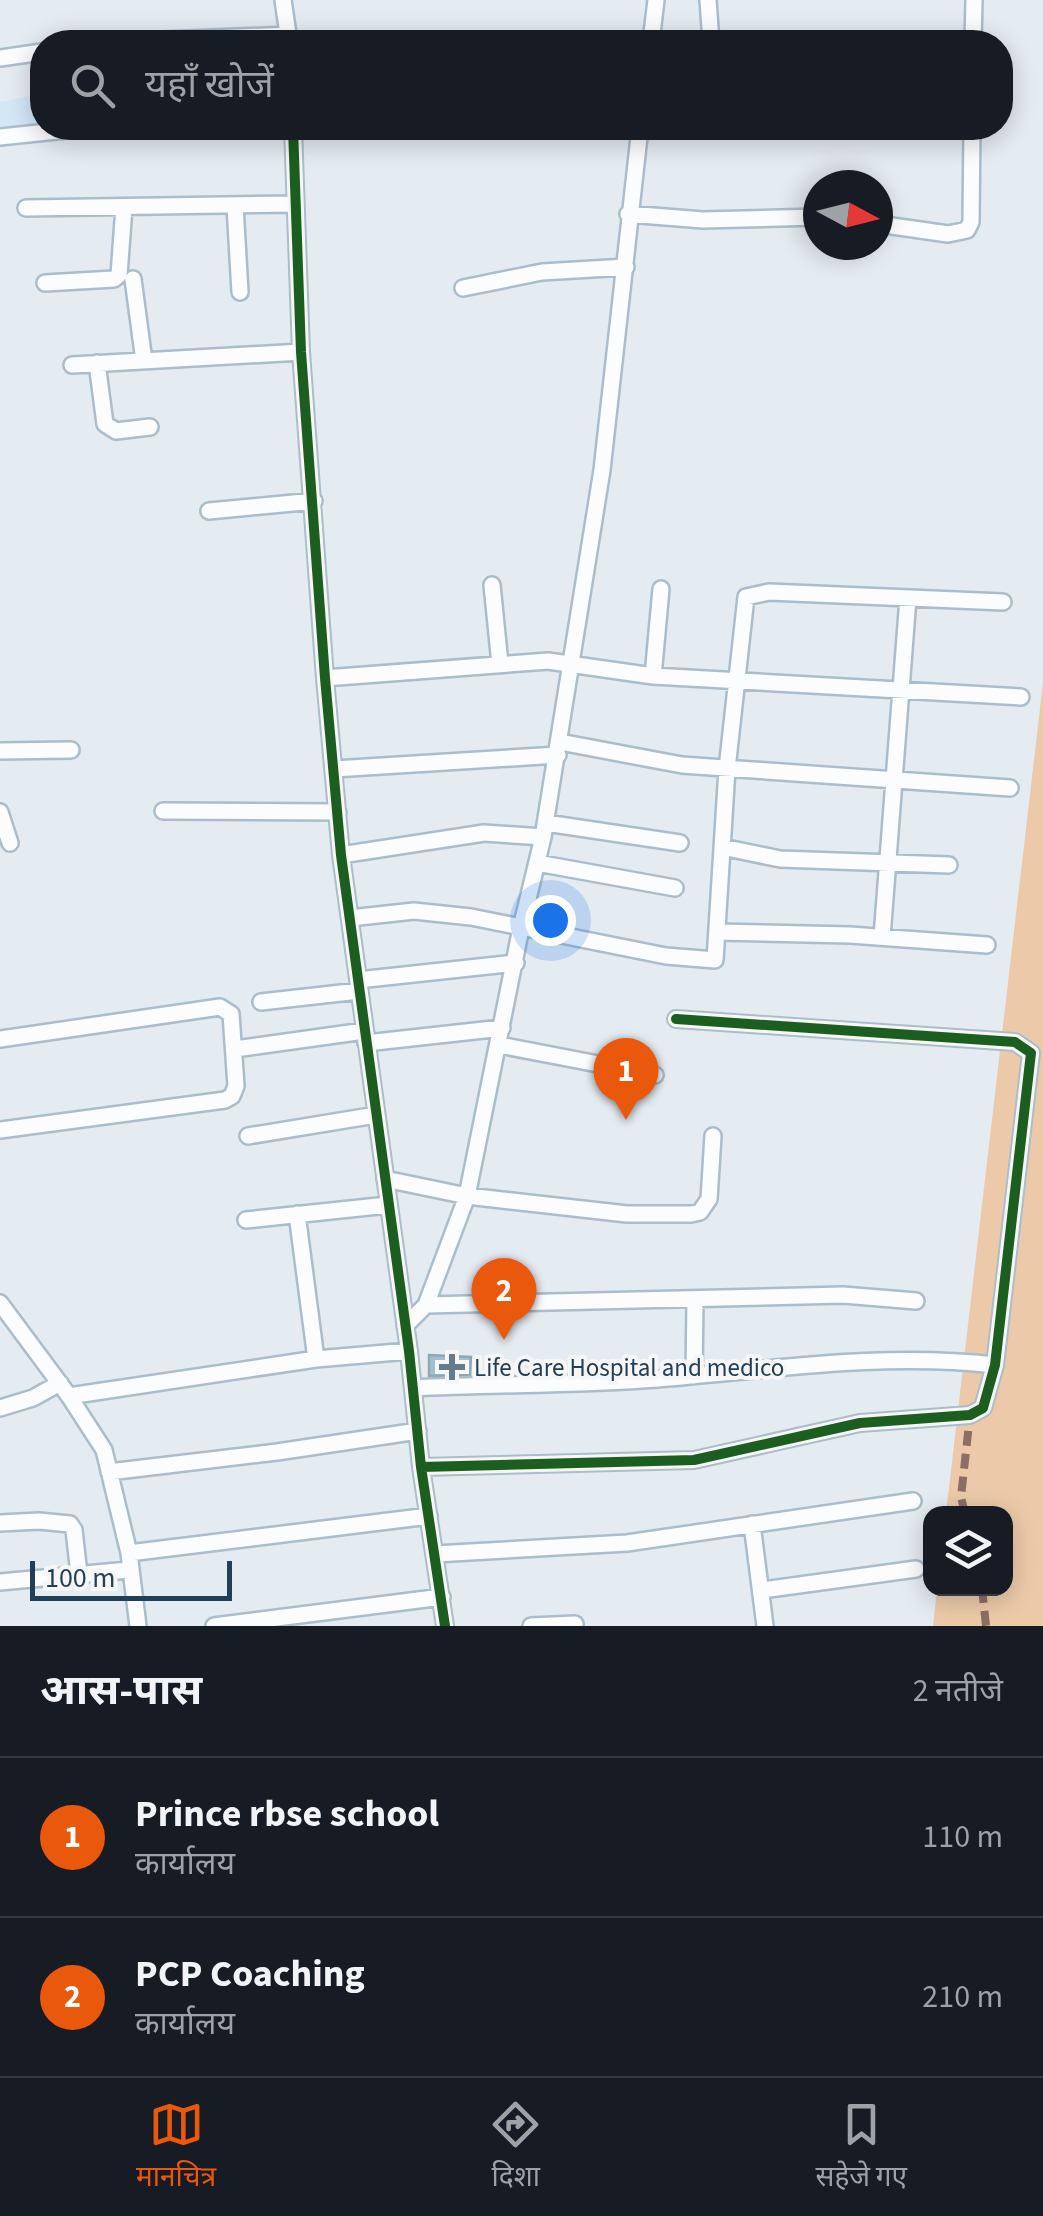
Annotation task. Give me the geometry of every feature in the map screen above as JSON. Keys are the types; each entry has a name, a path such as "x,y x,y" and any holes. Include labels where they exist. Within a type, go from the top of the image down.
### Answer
{"street":[{"path":"283,0 288,30"},
{"path":"652,30 656,0"},
{"path":"708,0 709,30"},
{"path":"973,30 974,0"},
{"path":"0,58 30,54"},
{"path":"0,137 30,134"},
{"path":"293,140 301,352 342,855 446,1626"},
{"path":"405,1326 426,1305 467,1196 521,928 545,830 602,470 638,140"},
{"path":"893,226 948,234 967,230 971,222 972,140"},
{"path":"26,208 295,204"},
{"path":"235,206 240,292"},
{"path":"45,284 114,280 120,276 124,207"},
{"path":"628,214 704,220 803,217"},
{"path":"463,288 542,272 626,267"},
{"path":"133,279 144,361"},
{"path":"72,364 301,352"},
{"path":"97,363 104,424 116,431 150,427"},
{"path":"209,511 314,500"},
{"path":"492,586 500,664"},
{"path":"654,676 661,590"},
{"path":"350,918 414,912 488,919 666,956 715,960 743,603 751,594 1003,602"},
{"path":"882,937 908,598"},
{"path":"325,678 548,661 654,676 1021,697"},
{"path":"334,769 559,749 728,769 1010,788"},
{"path":"0,751 71,750"},
{"path":"163,811 338,812"},
{"path":"0,812 10,843"},
{"path":"342,855 484,833 545,830 680,843"},
{"path":"722,848 780,859 950,865"},
{"path":"537,863 675,888"},
{"path":"716,932 987,945"},
{"path":"261,1002 516,962"},
{"path":"0,1040 220,1007 231,1014 236,1086 232,1096 225,1100 0,1130"},
{"path":"422,1467 682,1461 872,1421 970,1415 978,1413 988,1399 1031,1053 1014,1042 676,1019"},
{"path":"235,1049 365,1037 500,1037 655,1075"},
{"path":"248,1136 376,1115"},
{"path":"384,1180 467,1196 627,1214 666,1216 700,1212 709,1199 713,1136"},
{"path":"246,1220 388,1204"},
{"path":"297,1214 316,1359"},
{"path":"426,1305 843,1295 916,1302"},
{"path":"694,1376 695,1300"},
{"path":"0,1303 104,1450 128,1553 138,1626"},
{"path":"0,1408 64,1390 409,1351"},
{"path":"413,1388 694,1376 788,1365 907,1358 995,1364"},
{"path":"109,1472 418,1431"},
{"path":"435,1554 614,1544 913,1501"},
{"path":"128,1553 429,1516"},
{"path":"0,1523 70,1524 79,1574"},
{"path":"752,1524 766,1626"},
{"path":"762,1590 916,1569"},
{"path":"0,1582 128,1570"},
{"path":"214,1626 442,1597"},
{"path":"531,1626 574,1624"}],"shaded area":[{"path":"30,96 30,129 0,133 0,102"},
{"path":"1043,683 1043,1626 933,1626 936,1596 1013,1596 1013,1506 947,1506"}],"building":[{"path":"429,1355 471,1357 470,1375 429,1376"}],"marked path":[{"path":"963,1506 970,1415"},
{"path":"983,1596 986,1626"}],"cycle path":[{"path":"293,140 301,352 341,855 445,1626"},
{"path":"421,1467 694,1460 860,1423 970,1415 983,1408 995,1365 1031,1053 1015,1042 676,1019"}],"place":[{"name":"Prince rbse school","path":"626,1120"},
{"name":"PCP Coaching","path":"504,1340"},
{"name":"Life Care Hospital and medico","path":"452,1367"}]}
